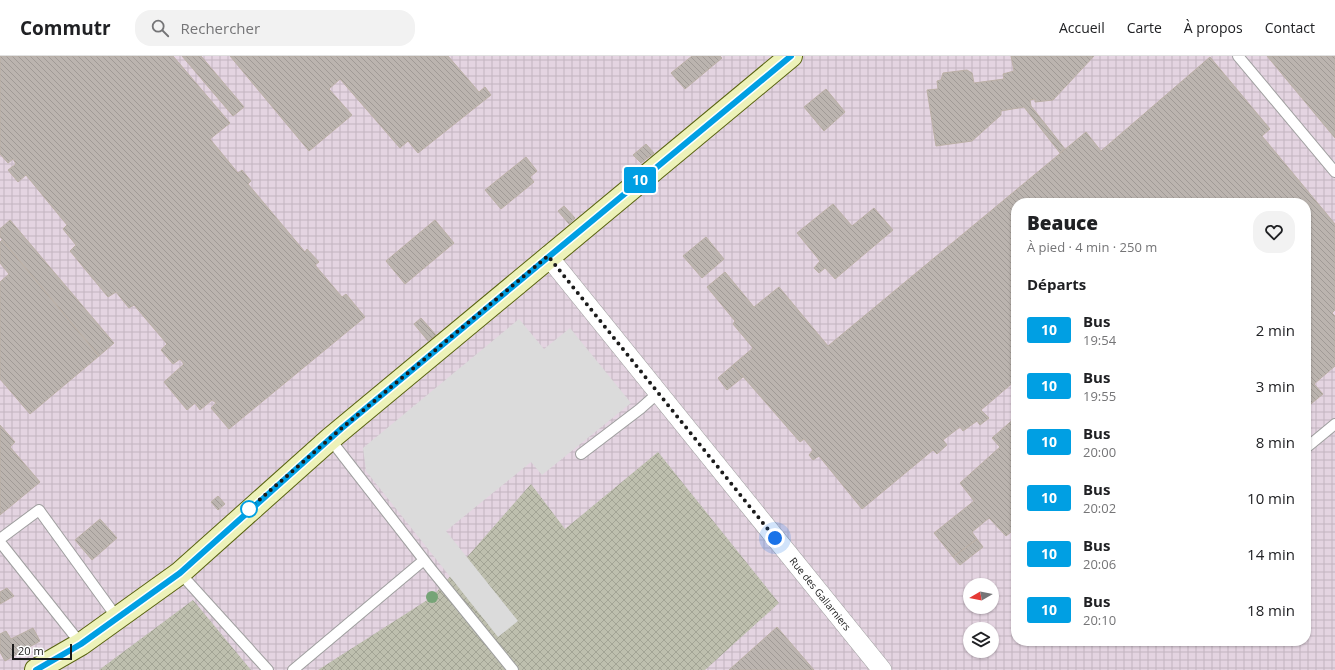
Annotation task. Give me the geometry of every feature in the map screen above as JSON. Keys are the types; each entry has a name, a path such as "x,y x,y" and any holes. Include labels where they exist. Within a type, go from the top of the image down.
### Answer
{"street":[{"path":"36,670 81,644 118,619 180,573 330,438 791,56"},
{"name":"Rue des Gallarniers","path":"548,256 882,670"}],"lane":[{"path":"1238,56 1335,172"},
{"path":"581,454 640,409 658,393"},
{"path":"1311,444 1335,424"},
{"path":"330,438 424,560 514,670"},
{"path":"81,644 0,541 39,510 118,619"},
{"path":"293,670 424,560"},
{"path":"180,573 268,670"}],"shaded area":[{"path":"0,56 1335,56 1335,670 0,670"},
{"path":"519,319 544,349 570,328 631,403 542,475 531,462 446,531 518,621 498,637 366,471 363,448"},
{"path":"658,452 779,603 705,670 318,670 432,597 531,484 565,529"},
{"path":"193,600 251,670 99,670"}],"building":[{"path":"0,56 173,56 230,123 210,139 238,173 242,170 251,181 248,184 305,252 307,249 319,262 315,265 342,297 346,294 365,317 229,429 211,408 216,403 212,400 200,410 195,403 187,410 164,382 184,364 180,359 173,364 161,350 167,344 134,305 129,308 116,292 108,297 70,251 76,245 63,229 67,225 26,175 18,182 8,170 16,164 13,159 8,163 0,154"},
{"path":"182,56 201,56 244,107 233,116"},
{"path":"230,56 448,56 479,92 485,87 491,95 418,153 408,141 400,148 340,79 329,89 352,115 309,151"},
{"path":"692,56 720,56 722,58 685,89 671,73"},
{"path":"1011,56 1094,56 1053,100 1035,102 1035,99 1030,100 1031,106 1065,149 1060,153 1024,107 1001,111 1001,115 972,141 936,146 927,90 938,89 937,81 941,80 943,73 967,70 972,73 974,83 1004,79 1003,74 1014,71"},
{"path":"1267,56 1335,56 1335,138"},
{"path":"1210,57 1270,129 1262,136 1335,224 1335,310 1332,313 1335,316 1335,366 1314,384 1323,394 1311,404 1311,198 1011,198 1011,384 981,410 989,418 980,425 977,421 963,431 960,427 943,440 947,445 937,454 933,450 862,509 819,456 813,460 809,455 813,450 804,439 800,442 733,365 753,348 733,324 735,321 707,287 725,272 754,307 779,287 828,346 1086,132 1101,151"},
{"path":"826,89 845,112 824,131 804,107"},
{"path":"646,144 654,153 641,163 633,155"},
{"path":"526,157 537,171 530,177 534,182 501,209 485,190"},
{"path":"833,204 852,226 874,208 893,230 835,279 825,268 819,273 814,268 820,261 797,233"},
{"path":"564,206 575,218 569,224 558,211"},
{"path":"10,220 114,343 99,356 0,237 0,229"},
{"path":"435,220 454,243 405,284 386,261"},
{"path":"706,237 724,259 702,278 683,256"},
{"path":"2,240 99,356 30,414 0,379 0,282 9,274 0,263 0,242"},
{"path":"421,318 436,335 428,341 414,324"},
{"path":"733,365 743,377 727,390 718,378"},
{"path":"1011,421 1011,532 1006,536 989,518 972,532 977,539 953,557 934,533 974,501 960,483 1000,447 992,438"},
{"path":"0,425 15,442 10,447 40,482 0,515"},
{"path":"218,496 225,504 218,510 211,502"},
{"path":"100,519 117,538 92,560 75,540"},
{"path":"977,539 983,547 960,565 953,557"},
{"path":"7,588 14,596 0,604 0,592"},
{"path":"777,627 814,670 729,670"},
{"path":"33,628 40,641 5,661 0,652 0,634 6,631 11,639"}],"bus line":[{"name":"10","path":"36,670 81,644 118,619 151,593 180,573 265,495 342,428 499,296 791,56"}],"route":[{"path":"249,509 342,428 548,256 775,538"}]}
